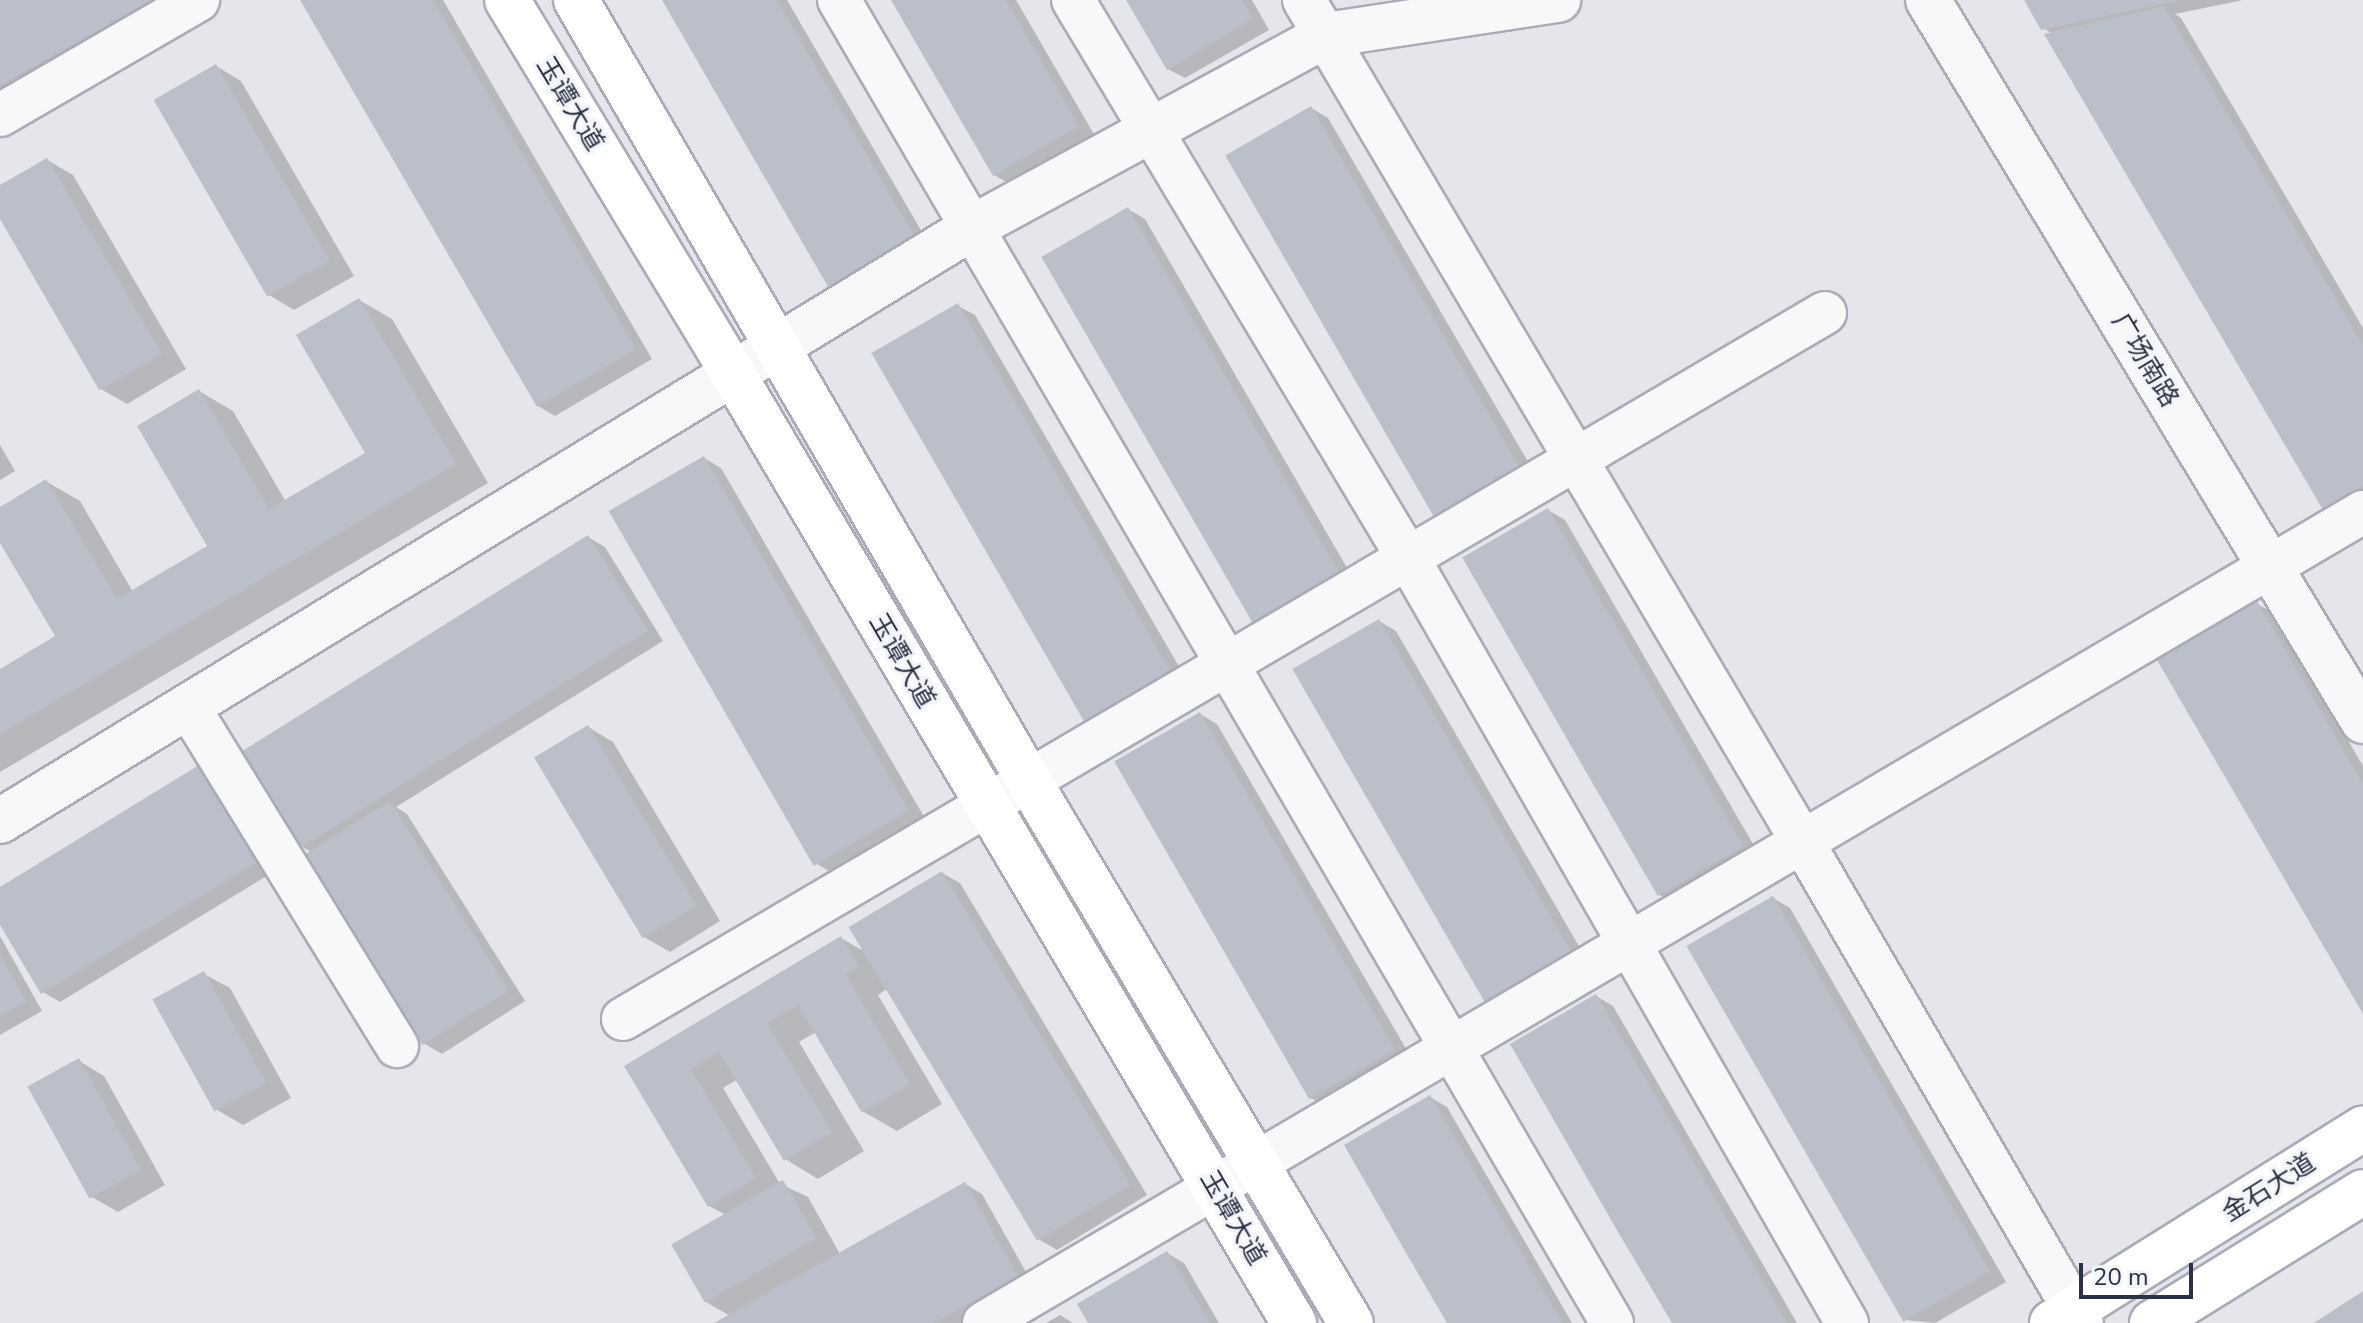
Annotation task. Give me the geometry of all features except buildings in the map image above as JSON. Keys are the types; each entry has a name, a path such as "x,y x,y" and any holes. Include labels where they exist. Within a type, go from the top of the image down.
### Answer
{"main road":[{"name":"玉谭大道","path":"507,0 732,372 1294,1323"},
{"name":"玉谭大道","path":"576,0 778,343 1029,781 1351,1323"},
{"name":"金石大道","path":"2069,1319 2363,1129"},
{"name":"金石大道","path":"2152,1323 2363,1192"}],"street":[{"path":"0,115 198,0"},
{"path":"839,0 1612,1323"},
{"path":"1073,0 1148,130 1408,558 1847,1323"},
{"path":"0,821 189,708 778,343 973,227 1148,130 1315,18 1558,0"},
{"name":"广场南路","path":"1928,0 2363,721"},
{"path":"1315,18 1802,841 2069,1319"},
{"path":"623,1019 1825,313"},
{"path":"984,1323 2363,512"},
{"path":"189,708 397,1046"}]}
